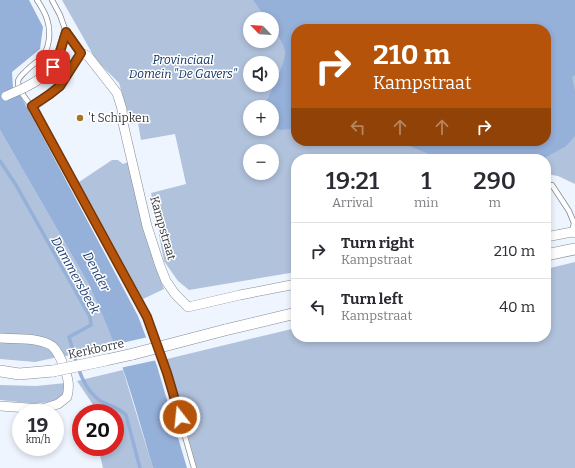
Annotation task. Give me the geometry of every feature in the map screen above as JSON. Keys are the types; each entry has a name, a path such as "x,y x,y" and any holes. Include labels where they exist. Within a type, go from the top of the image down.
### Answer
{"street":[{"path":"3,98 46,76 53,67 59,55 66,32"},
{"name":"Kampstraat","path":"66,32 81,53 88,56 117,93 122,109 123,123 147,226 166,281 175,294 188,307 291,285"},
{"path":"32,106 60,86 81,53"},
{"path":"551,236 573,232"},
{"path":"551,254 575,248"},
{"name":"Kerkborre","path":"0,371 20,374 53,371 133,354 291,314"},
{"name":"Kerkborre","path":"0,338 34,340 44,342 52,346 59,354 69,382 67,397 58,404 42,408 0,406"}],"lane":[{"path":"37,0 48,20 48,45 41,58 27,69 20,77 18,83 23,95 32,106 147,317 167,373 194,468"},
{"path":"52,0 60,15 66,32"},
{"path":"552,185 569,211 574,223 573,232"}],"green space":[{"name":"Provinciaal Domein \"De Gavers\"","path":"62,0 575,0 575,184 558,176 551,175 551,154 291,154 291,273 189,290 178,281 164,261 151,193 186,184 175,134 141,140 138,123 131,124 119,83 96,60"},
{"path":"0,130 88,283 105,317 114,343 62,357 56,346 0,336"},
{"path":"112,160 118,160 123,164 128,162 150,250 164,289 143,299 79,182"},
{"path":"575,262 575,468 197,468 167,359 291,329 291,342 551,342 551,268"},
{"path":"0,340 25,341 49,347 58,357 35,362 0,359"},
{"path":"123,370 153,468 103,468 100,456 124,456 124,404 93,404 77,381"},
{"path":"66,383 64,392 59,398 52,401 44,403 25,403 0,400 0,385 36,386"}],"water":[{"name":"Dender","path":"0,0 29,0 43,27 40,49 12,72 13,88 16,96 20,95 29,111 138,316 157,366 187,468 153,468 117,350 98,305 88,283 0,130"},
{"path":"253,0 575,0 575,75 572,77 575,91 575,136 566,146 551,154 429,154 409,146 551,146 551,24 291,24 291,129 281,130 279,129 279,100 267,100 271,92 279,92 279,74 285,56 279,37 279,12 262,12"}],"pier":[{"path":"148,337 157,360 120,368 113,345"}],"waterway":[{"name":"Dammersbeek","path":"0,161 16,185 90,317 91,325 69,337 77,363 83,380 93,394 102,402 120,410 126,415 140,468"}],"place":[{"name":"'t Schipken","path":"80,118"}],"route":[{"path":"53,67 59,55 66,32 81,53 60,86 32,106 147,317 167,373 180,417"}]}
